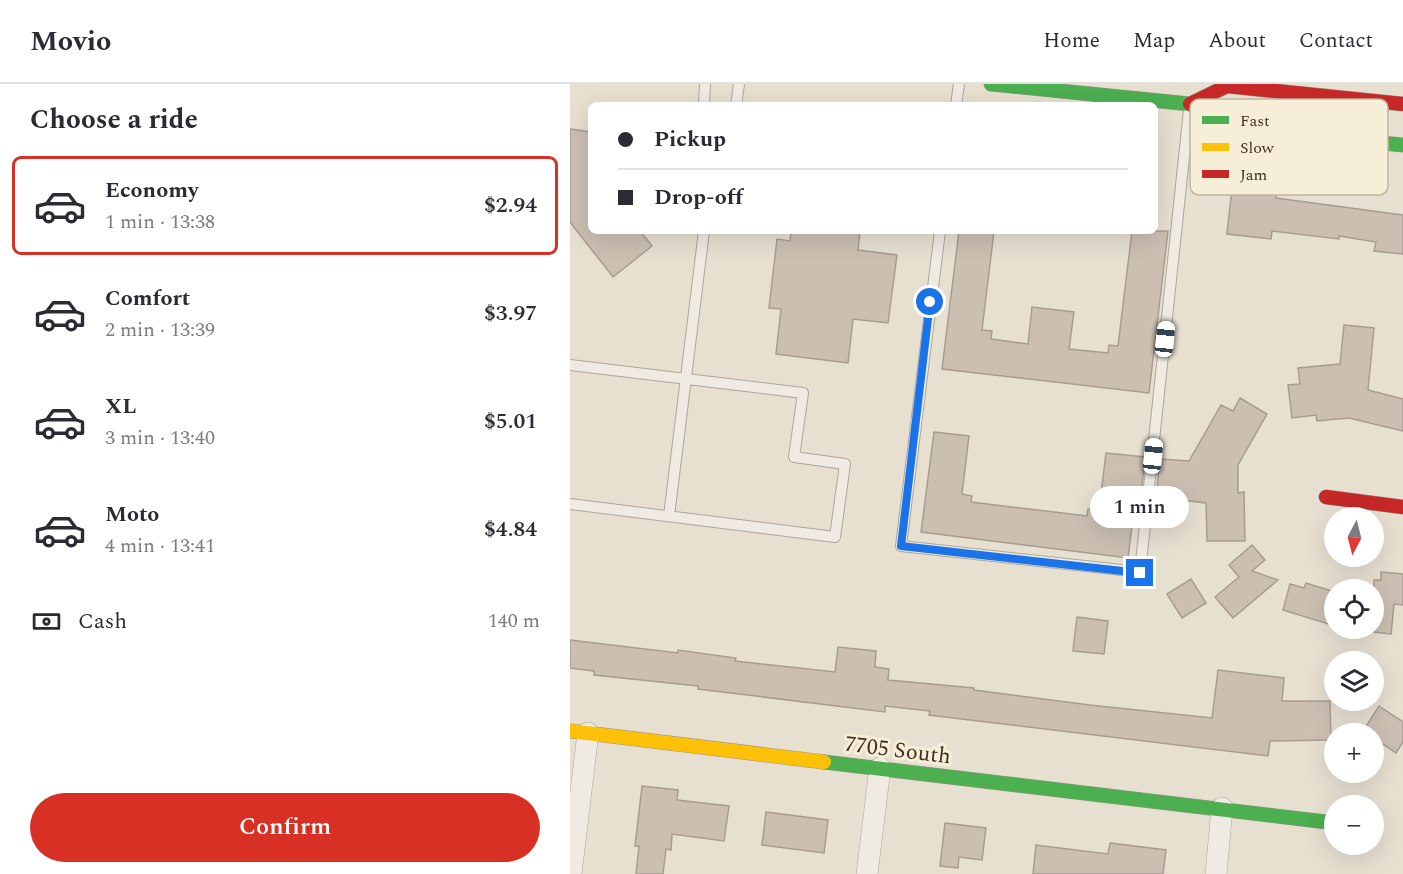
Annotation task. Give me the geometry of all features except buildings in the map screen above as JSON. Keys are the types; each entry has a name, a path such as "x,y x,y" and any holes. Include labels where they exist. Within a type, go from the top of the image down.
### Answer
{"street":[{"path":"991,84 1190,104"},
{"path":"1200,99 1227,86 1354,99"},
{"path":"1388,102 1403,104"},
{"path":"1388,144 1403,145"},
{"path":"1326,498 1403,507"},
{"path":"572,874 579,732"},
{"name":"7705 South","path":"579,732 1324,822"},
{"path":"867,874 880,768"},
{"path":"1216,874 1222,808"}],"lane":[{"path":"704,102 705,84"},
{"path":"736,102 739,84"},
{"path":"956,102 959,84"},
{"path":"940,234 901,546 1140,573 1190,104"},
{"path":"669,516 704,234"},
{"path":"570,365 802,393 794,457 845,464 835,537 570,504"}],"traffic: fast":[{"path":"991,84 1190,104"},
{"path":"1388,144 1403,145"},
{"path":"824,762 1324,822"}],"traffic: slow":[{"path":"570,731 824,762"}],"traffic: jam":[{"path":"1200,99 1227,86 1354,99"},
{"path":"1388,102 1403,104"},
{"path":"1326,497 1403,507"}],"route":[{"path":"930,302 901,546 1140,573"}]}
